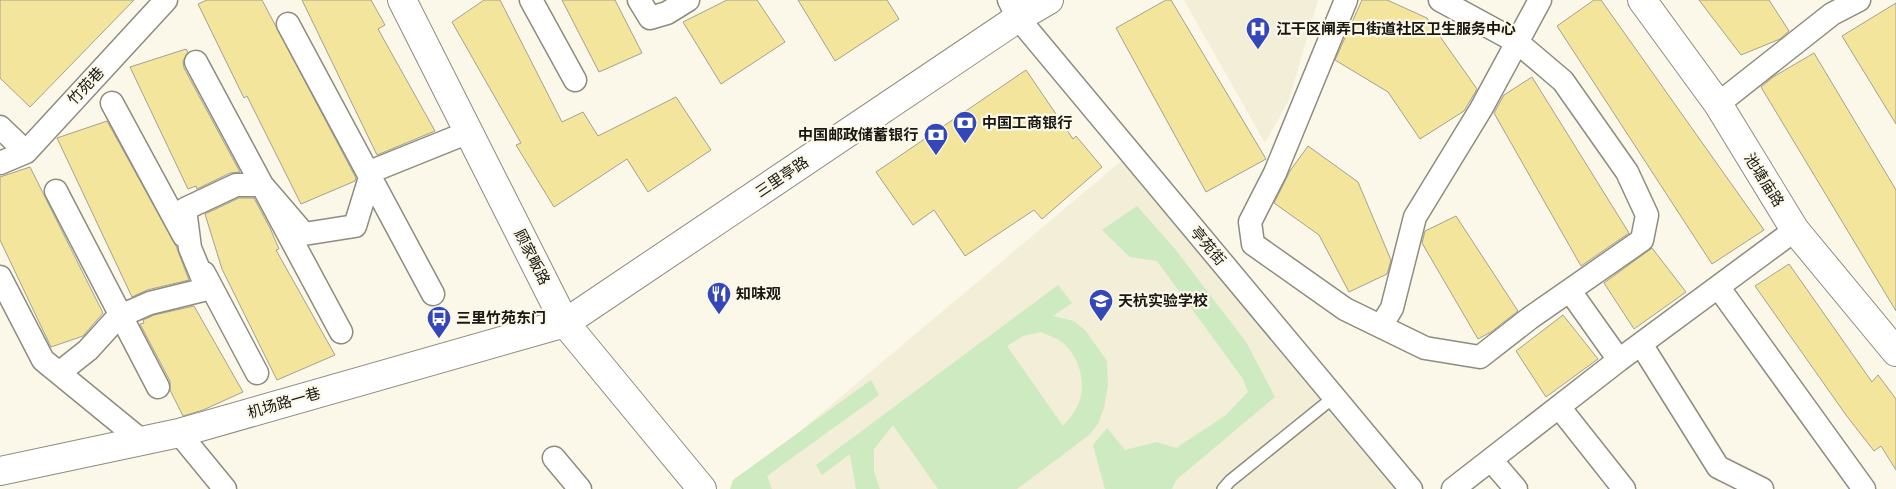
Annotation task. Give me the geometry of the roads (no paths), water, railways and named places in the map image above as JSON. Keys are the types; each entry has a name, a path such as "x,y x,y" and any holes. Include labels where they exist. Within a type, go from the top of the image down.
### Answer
{"street":[{"name":"竹苑巷","path":"0,164 26,152 166,0"},
{"name":"顾家畈路","path":"402,0 566,323 702,489"},
{"path":"531,0 575,80"},
{"path":"640,0 650,18 667,13 688,0"},
{"name":"三里亭路","path":"566,323 1014,9 1049,0"},
{"path":"1346,0 1275,173 1250,222 1253,244 1345,309 1425,348 1480,357 1530,318 1642,240 1647,215 1627,172 1563,81 1517,42 1440,0"},
{"path":"1381,326 1392,308 1415,217 1481,109 1540,0"},
{"name":"池塘庙路","path":"1642,0 1718,104 1795,230 1896,352"},
{"path":"1718,104 1832,14 1859,0"},
{"name":"亭苑街","path":"1014,9 1411,489"},
{"path":"288,24 433,294"},
{"path":"196,62 341,332"},
{"path":"112,103 257,373"},
{"path":"0,127 26,152"},
{"path":"59,373 88,350 118,317 150,303 207,289 190,248 185,209 236,185 262,185 304,234 355,226 372,171 469,132"},
{"path":"56,191 158,387"},
{"path":"1453,489 1619,360 1795,230"},
{"path":"0,277 43,360 142,441"},
{"path":"1719,288 1864,489"},
{"path":"1570,291 1619,360"},
{"name":"机场路一巷","path":"0,471 179,433 566,323"},
{"path":"1641,344 1718,467 1762,489"},
{"path":"1559,407 1624,489"},
{"path":"179,433 225,489"},
{"path":"554,458 580,489"},
{"path":"1491,460 1516,489"}],"lane":[{"path":"1223,489 1230,481 1334,397"}],"place":[{"name":"江干区闸弄口街道社区卫生服务中心","path":"1258,50"},
{"name":"中国工商银行","path":"965,144"},
{"name":"中国邮政储蓄银行","path":"936,156"},
{"name":"知味观","path":"719,315"},
{"name":"天杭实验学校","path":"1101,322"},
{"name":"三里竹苑东门","path":"439,339"}]}
